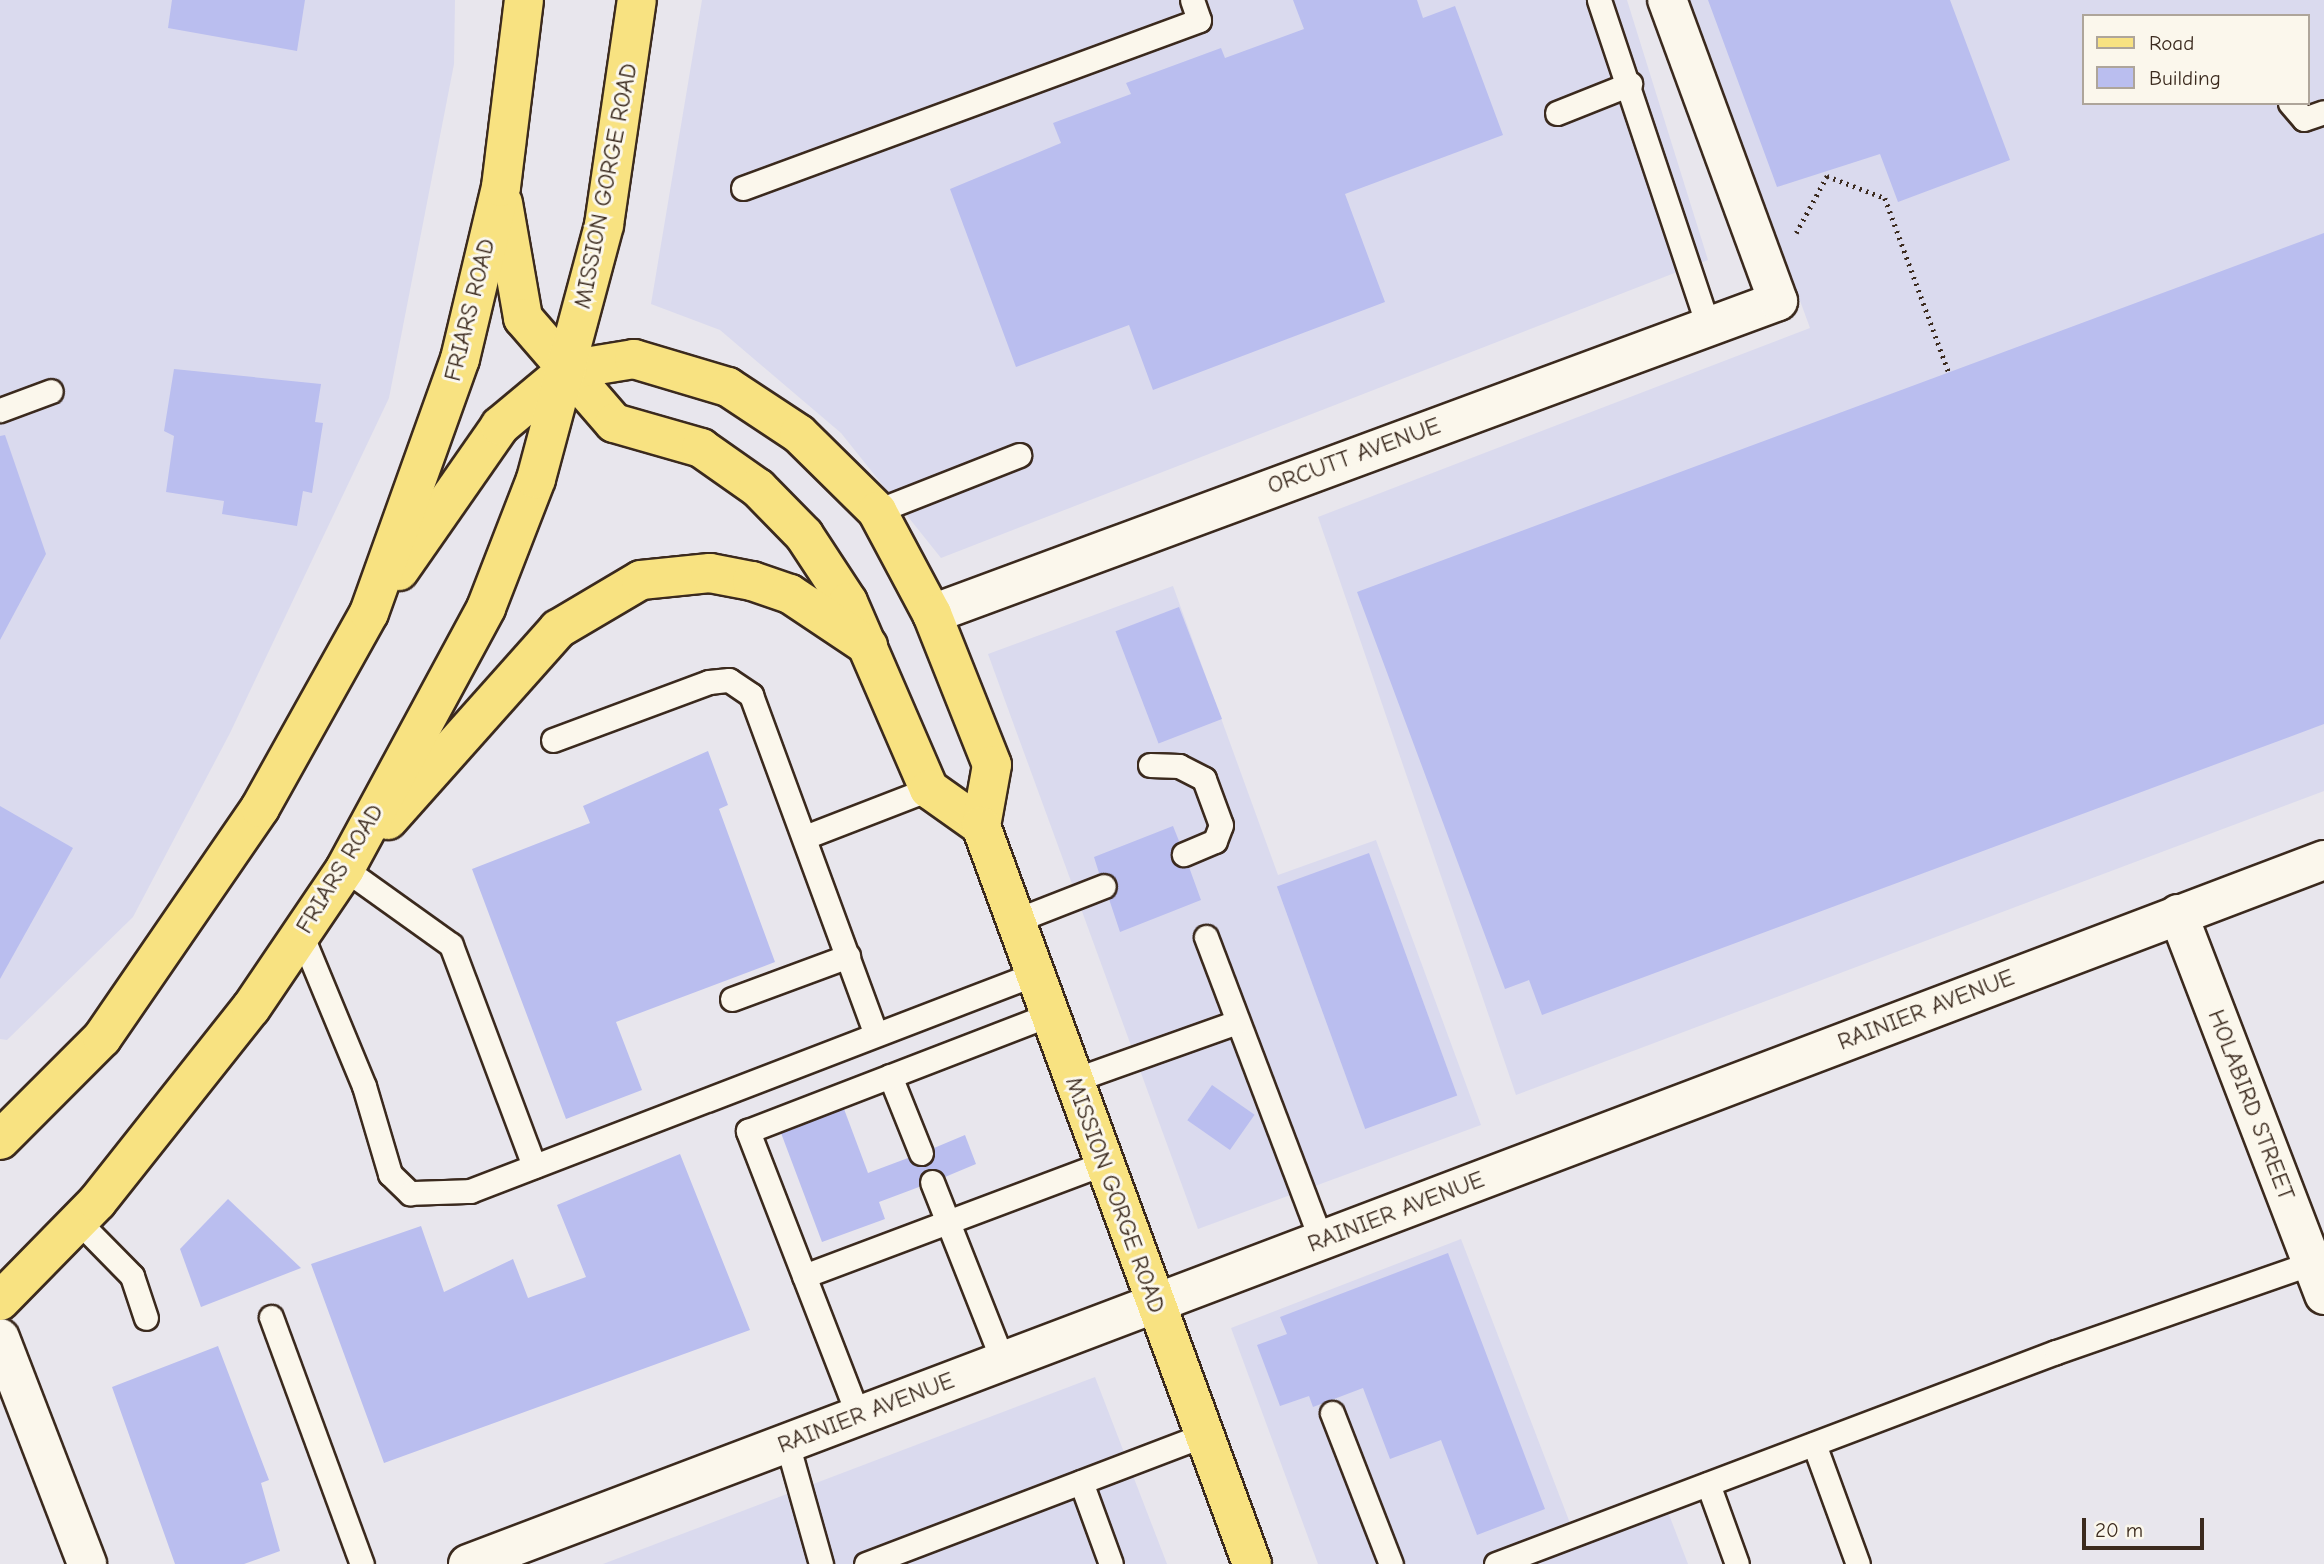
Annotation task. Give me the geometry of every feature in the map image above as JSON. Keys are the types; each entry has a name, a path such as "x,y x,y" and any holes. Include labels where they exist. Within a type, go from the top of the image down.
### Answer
{"main road":[{"path":"369,613 500,426 567,370 634,359 728,387 799,434 877,511 932,614 992,765 981,826 929,789 848,601 804,535 758,488 701,448 614,423 567,370 523,318 501,187 524,0"},
{"name":"MISSION GORGE ROAD","path":"567,370 604,225 637,0"},
{"name":"FRIARS ROAD","path":"0,1140 102,1038 260,808 369,613 460,359 501,187"},
{"name":"FRIARS ROAD","path":"0,1301 78,1221 251,1008 345,869 486,608 533,487 567,370"},
{"path":"345,869 558,629 641,580 710,573 752,581 790,594 868,646"},
{"name":"MISSION GORGE ROAD","path":"981,826 1052,1014 1153,1304 1252,1564"}],"street":[{"name":"ORCUTT AVENUE","path":"932,614 1778,301 1667,0"},
{"name":"RAINIER AVENUE","path":"468,1564 2324,860"},
{"name":"HOLABIRD STREET","path":"2178,914 2318,1279"},
{"path":"0,1338 87,1564"}],"lane":[{"path":"743,188 1199,20 1192,0"},
{"path":"1599,0 1630,84 1709,328"},
{"path":"1558,113 1630,84"},
{"path":"2292,105 2304,120 2324,112"},
{"path":"0,410 51,391"},
{"path":"877,511 1019,455"},
{"path":"553,740 729,680 751,695 760,711 876,1034"},
{"path":"1150,765 1179,766 1204,779 1221,824 1215,841 1184,854"},
{"path":"805,837 929,789"},
{"path":"345,869 451,945 534,1166"},
{"path":"1017,920 1104,886"},
{"path":"301,934 364,1086 390,1174 410,1193 470,1191 1037,973"},
{"path":"1206,937 1321,1240"},
{"path":"732,999 848,956"},
{"path":"858,1415 748,1131 1052,1014"},
{"path":"1074,1080 1237,1022"},
{"path":"890,1076 920,1153"},
{"path":"804,1276 1104,1163"},
{"path":"932,1182 1003,1361"},
{"path":"78,1221 132,1276 146,1318"},
{"path":"1496,1564 1534,1557 1708,1484 1814,1444 2318,1279"},
{"path":"271,1317 362,1564"},
{"path":"1332,1413 1391,1564"},
{"path":"866,1564 1203,1436"},
{"path":"787,1443 821,1564"},
{"path":"1814,1444 1858,1564"},
{"path":"1081,1482 1111,1564"},
{"path":"1708,1484 1737,1564"}],"path":[{"path":"1803,228 1827,176 1885,198 1949,373"}],"shaded area":[{"path":"0,0 455,0 454,64 389,398 230,733 133,917 7,1040 0,1039"},
{"path":"702,0 1627,0 1708,260 941,558 841,433 720,330 651,304"},
{"path":"1690,0 2324,0 2324,791 1516,1095 1318,517 1810,328"},
{"path":"1173,586 1278,875 1376,840 1481,1125 1198,1229 988,654"},
{"path":"1461,1239 1578,1544 1668,1512 1688,1564 1318,1564 1231,1328"},
{"path":"1095,1377 1167,1564 603,1564"}],"building":[{"path":"172,0 305,0 297,51 168,28"},
{"path":"1293,0 1417,0 1423,18 1455,6 1503,135 1345,194 1385,302 1153,390 1129,325 1016,367 950,189 1061,143 1053,123 1131,94 1126,83 1221,48 1225,58 1304,29"},
{"path":"1708,0 1950,0 2010,160 1898,202 1880,154 1777,187"},
{"path":"2324,233 2324,724 1542,1015 1529,980 1505,989 1357,592"},
{"path":"174,369 321,384 315,422 323,423 312,493 303,491 297,526 222,514 224,501 166,492 174,436 164,431"},
{"path":"5,435 46,554 0,640 0,436"},
{"path":"1179,607 1222,719 1159,743 1116,631"},
{"path":"708,751 728,805 719,809 775,962 616,1022 642,1090 566,1119 472,869 590,823 583,806"},
{"path":"0,806 73,848 0,979"},
{"path":"1173,826 1179,841 1171,859 1189,867 1201,900 1120,932 1109,899 1117,882 1099,873 1094,857"},
{"path":"1369,853 1457,1095 1365,1129 1277,887"},
{"path":"1212,1085 1255,1115 1230,1150 1187,1120"},
{"path":"844,1109 868,1173 908,1158 926,1166 934,1148 965,1135 976,1164 945,1177 926,1169 919,1187 879,1202 885,1219 822,1242 781,1133"},
{"path":"680,1154 750,1330 384,1463 311,1264 421,1226 444,1292 513,1259 528,1298 586,1277 557,1205"},
{"path":"228,1199 301,1268 201,1307 180,1249"},
{"path":"1448,1253 1545,1509 1477,1535 1441,1440 1390,1459 1363,1388 1313,1407 1309,1396 1280,1406 1257,1345 1287,1334 1280,1317"},
{"path":"218,1346 269,1480 261,1483 280,1551 244,1564 175,1564 112,1387"}]}
